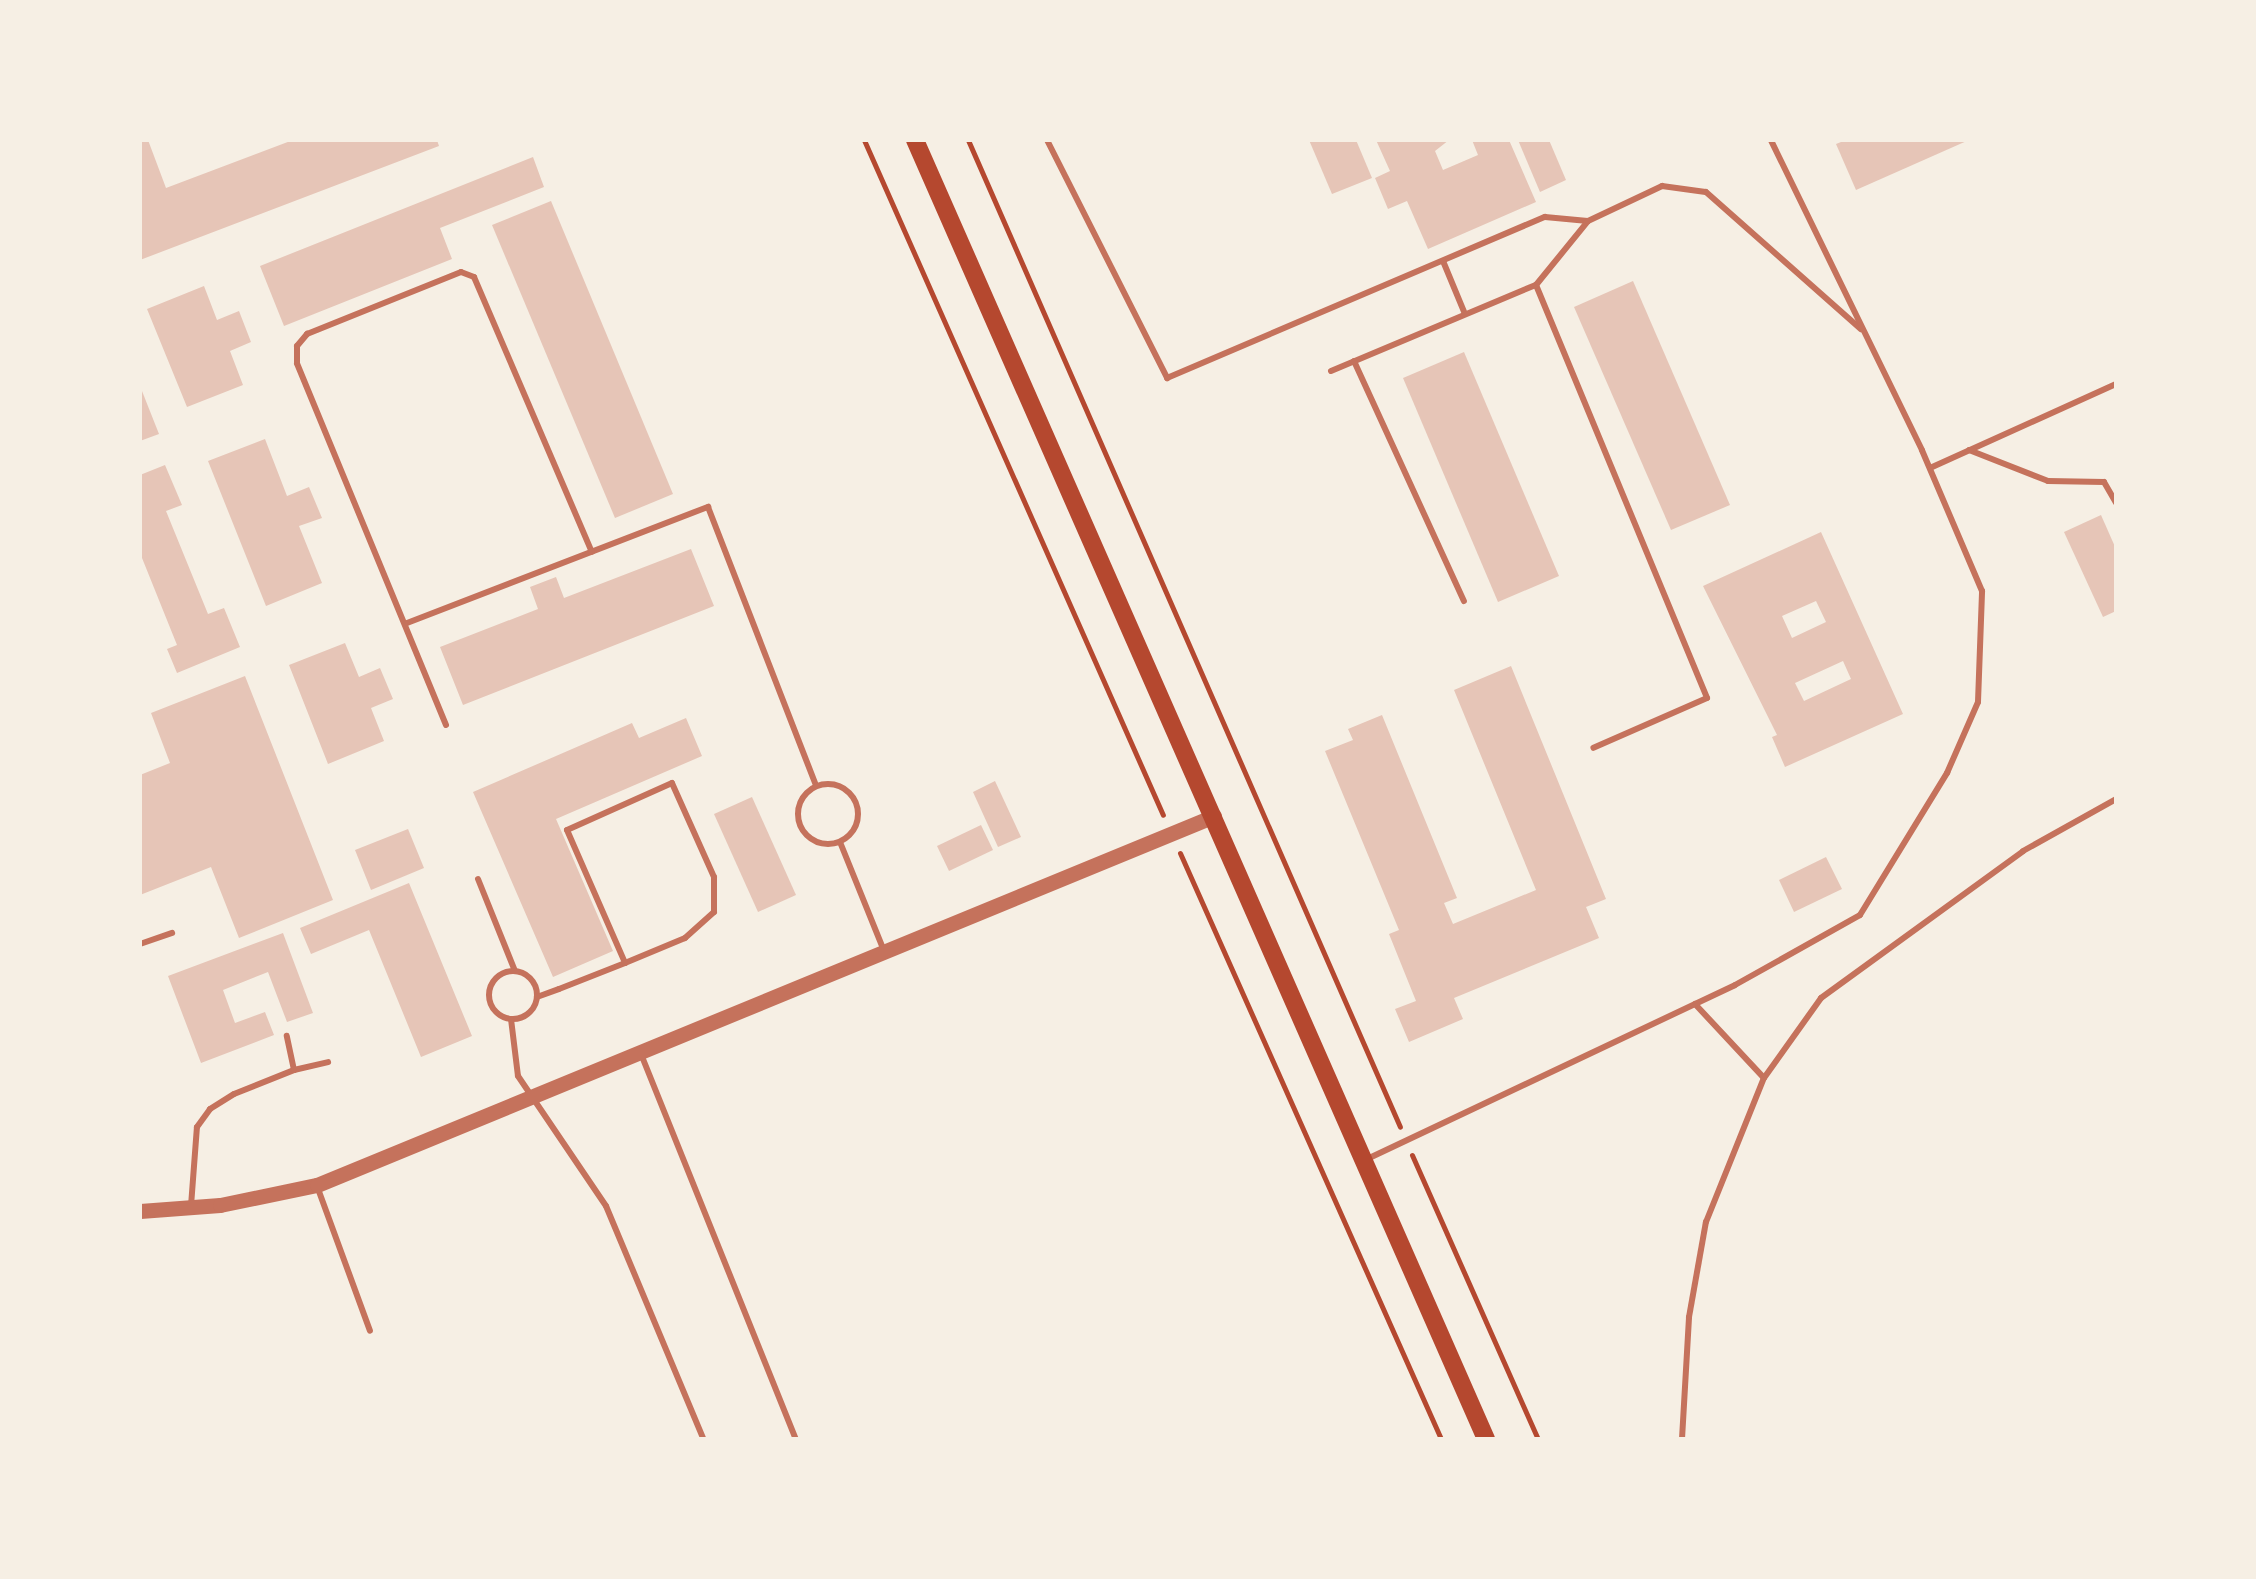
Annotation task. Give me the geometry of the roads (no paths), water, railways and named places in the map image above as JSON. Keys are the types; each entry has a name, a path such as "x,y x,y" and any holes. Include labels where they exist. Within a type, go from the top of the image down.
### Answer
{"main road":[{"path":"915,140 1486,1439"}],"street":[{"path":"140,1210 191,1207 317,1185 530,1101 1214,816"}],"lane":[{"path":"1047,140 1167,378 1544,217 1588,222"},
{"path":"1364,1160 1695,1004 1860,915 1954,756 1978,702 1982,591 1930,468 1771,140"},
{"path":"1330,370 1536,285 1588,222 1662,186 1706,192 1866,334"},
{"path":"1443,261 1464,314"},
{"path":"446,725 297,363 296,346 307,334 462,272 486,292 592,552"},
{"path":"1536,285 1708,698 1592,748"},
{"path":"1354,360 1464,601"},
{"path":"1930,468 2116,384"},
{"path":"1968,450 2048,481 2104,482 2116,503"},
{"path":"407,623 708,507 816,786"},
{"path":"515,971 497,977 489,993 495,1011 511,1019 529,1013 537,996 625,962 685,938 714,912 714,877 672,783 568,830 625,962"},
{"path":"816,786 846,789 858,806 856,828 840,842 820,844 799,821 801,800 816,786"},
{"path":"1682,1439 1689,1317 1706,1222 1764,1078 1821,998 2023,852 2116,799"},
{"path":"840,842 884,952"},
{"path":"478,879 515,971 531,979 537,996"},
{"path":"140,944 172,932"},
{"path":"1695,1004 1764,1078"},
{"path":"511,1019 512,1059 530,1101 606,1206 704,1438"},
{"path":"286,1036 294,1070"},
{"path":"641,1053 796,1439"},
{"path":"191,1207 198,1126 210,1108 294,1070 328,1062"},
{"path":"317,1185 370,1331"}]}
